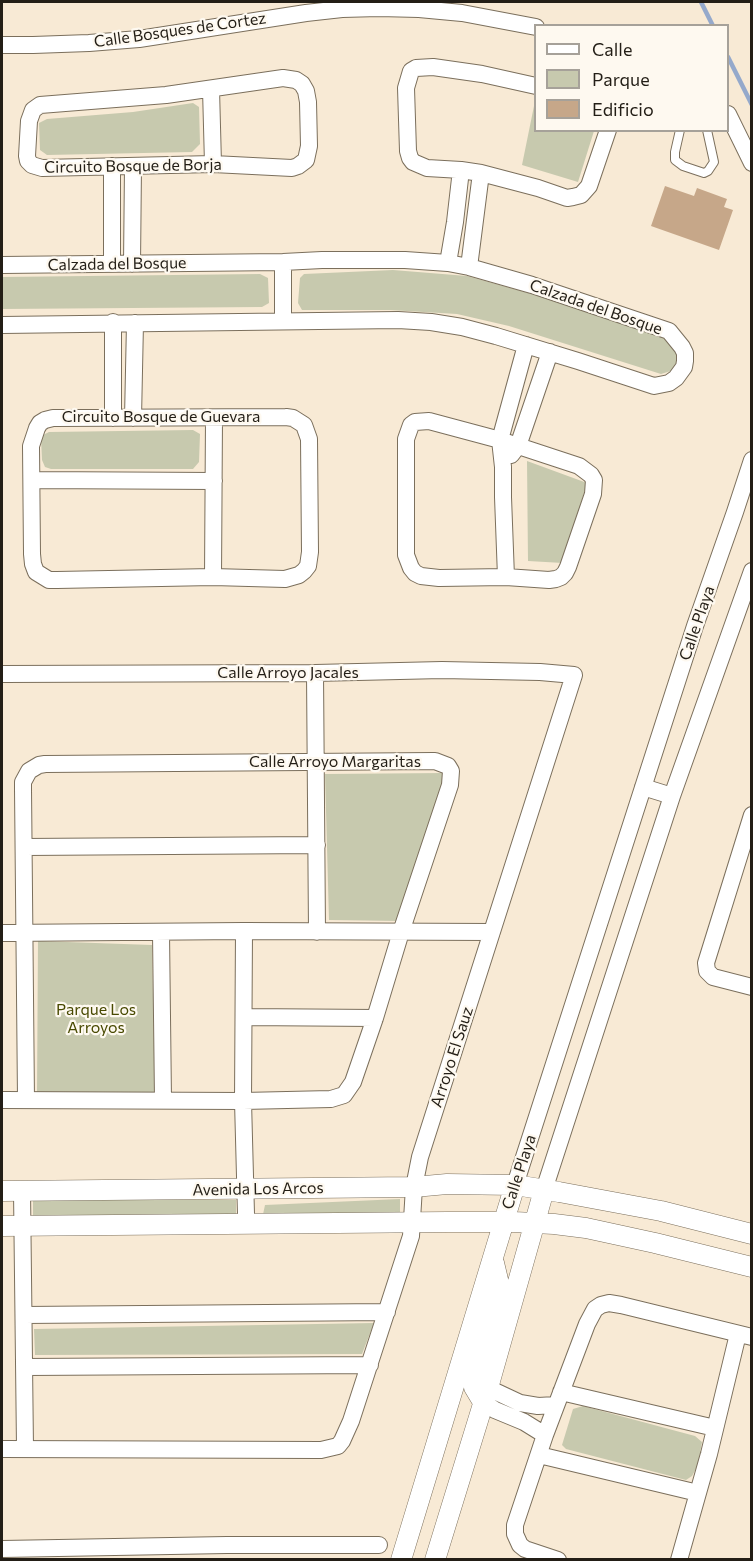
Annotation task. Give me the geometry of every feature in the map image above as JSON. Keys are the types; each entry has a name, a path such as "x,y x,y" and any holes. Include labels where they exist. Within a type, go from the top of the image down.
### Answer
{"street":[{"name":"Calle Bosques de Cortez","path":"2,45 89,43 139,39 275,17 361,8 420,9 462,13 534,27"},
{"path":"534,86 482,74 433,67 416,68 411,71 408,78 406,94 410,158 413,162 427,168 482,173 567,198 582,195 586,191 607,132"},
{"name":"Circuito Bosque de Borja","path":"283,78 296,80 302,84 306,92 309,135 306,160 292,168 213,164 42,168 32,165 27,156 28,128 33,110 40,105 132,99 283,78"},
{"path":"211,89 213,164"},
{"path":"729,116 752,163"},
{"path":"112,166 112,264"},
{"path":"132,264 133,166"},
{"path":"448,264 461,170"},
{"path":"469,267 482,173"},
{"name":"Calzada del Bosque","path":"2,266 322,260 405,260 448,264 469,267 532,285 669,330 682,347 685,361 684,367 676,378 669,383 654,386 526,345 462,327 431,322 398,320 2,325"},
{"path":"283,262 283,321"},
{"path":"113,322 113,418"},
{"path":"133,418 135,323"},
{"path":"506,577 503,467 500,440 526,345"},
{"path":"503,467 518,446 550,352"},
{"name":"Circuito Bosque de Guevara","path":"286,417 304,425 309,440 310,552 308,566 304,572 292,578 57,580 48,580 36,572 32,554 31,446 33,436 40,423 53,418 113,418 286,417"},
{"path":"213,577 214,418"},
{"path":"429,421 518,446 579,466 594,480 593,494 566,573 556,579 429,578 415,573 406,555 406,439 411,425 415,422 429,421"},
{"name":"Calle Playa","path":"401,1560 503,1222 692,637 752,460"},
{"path":"32,480 214,481"},
{"name":"Calle Playa","path":"435,1560 544,1190 672,796 752,571"},
{"name":"Calle Arroyo Jacales","path":"2,674 315,673 442,670 574,675"},
{"path":"315,673 317,932"},
{"name":"Arroyo El Sauz","path":"25,1449 321,1450 338,1446 342,1441 370,1365 411,1236 414,1187 424,1146 574,675"},
{"name":"Calle Arroyo Margaritas","path":"2,1100 243,1101 332,1099 344,1095 353,1082 375,1018 450,785 452,771 448,766 435,761 45,764 29,771 23,782 26,1100"},
{"path":"643,787 672,796"},
{"path":"752,815 706,963 707,971 713,977 752,987"},
{"path":"24,848 317,845"},
{"path":"244,931 243,1101 246,1214 244,1225"},
{"path":"2,933 492,932"},
{"path":"161,933 162,1100"},
{"path":"244,1017 375,1018"},
{"name":"Avenida Los Arcos","path":"2,1191 515,1185 661,1211 752,1234"},
{"path":"2,1449 25,1449 22,1191"},
{"path":"2,1226 536,1223 586,1228 752,1267"},
{"path":"493,1261 497,1274 498,1291 494,1313 474,1372 472,1380 474,1387 485,1395 495,1410 524,1422 545,1435"},
{"path":"558,1560 525,1549 520,1545 515,1534 518,1517 545,1435 587,1324 595,1309 609,1303 745,1336 715,1428 679,1560"},
{"path":"24,1315 387,1312"},
{"path":"25,1367 370,1365"},
{"path":"485,1395 538,1406 559,1398 715,1428"},
{"path":"539,1455 698,1493"},
{"path":"10,1552 114,1554 328,1552 379,1545"}],"lane":[{"path":"680,132 675,160 682,166 704,173 714,162 707,132"}],"green space":[{"path":"193,103 199,107 200,144 192,152 47,155 40,150 39,123 47,119 133,112"},
{"path":"534,106 534,132 594,132 578,182 522,165"},
{"path":"393,270 467,276 543,297 662,335 677,347 677,369 661,374 509,326 457,314 390,310 302,310 298,303 300,278 304,274"},
{"path":"260,274 268,278 269,303 262,307 2,309 2,277"},
{"path":"193,430 200,434 199,462 193,469 51,469 45,467 42,460 41,439 49,432"},
{"path":"527,461 587,483 563,563 528,561"},
{"path":"445,773 399,921 329,920 325,774"},
{"name":"Parque Los Arroyos","path":"38,941 152,945 155,1096 37,1094"},
{"path":"33,1198 236,1200 236,1216 33,1217"},
{"path":"400,1199 400,1213 262,1219 265,1205"},
{"path":"374,1323 362,1354 35,1355 34,1329"},
{"path":"583,1406 695,1436 702,1442 698,1465 692,1476 686,1480 566,1449 562,1445 573,1409"}],"building":[{"path":"665,186 694,196 697,188 727,199 724,207 733,210 719,250 651,226"}],"waterway":[{"path":"701,2 712,24"},
{"path":"729,59 752,105"}]}
